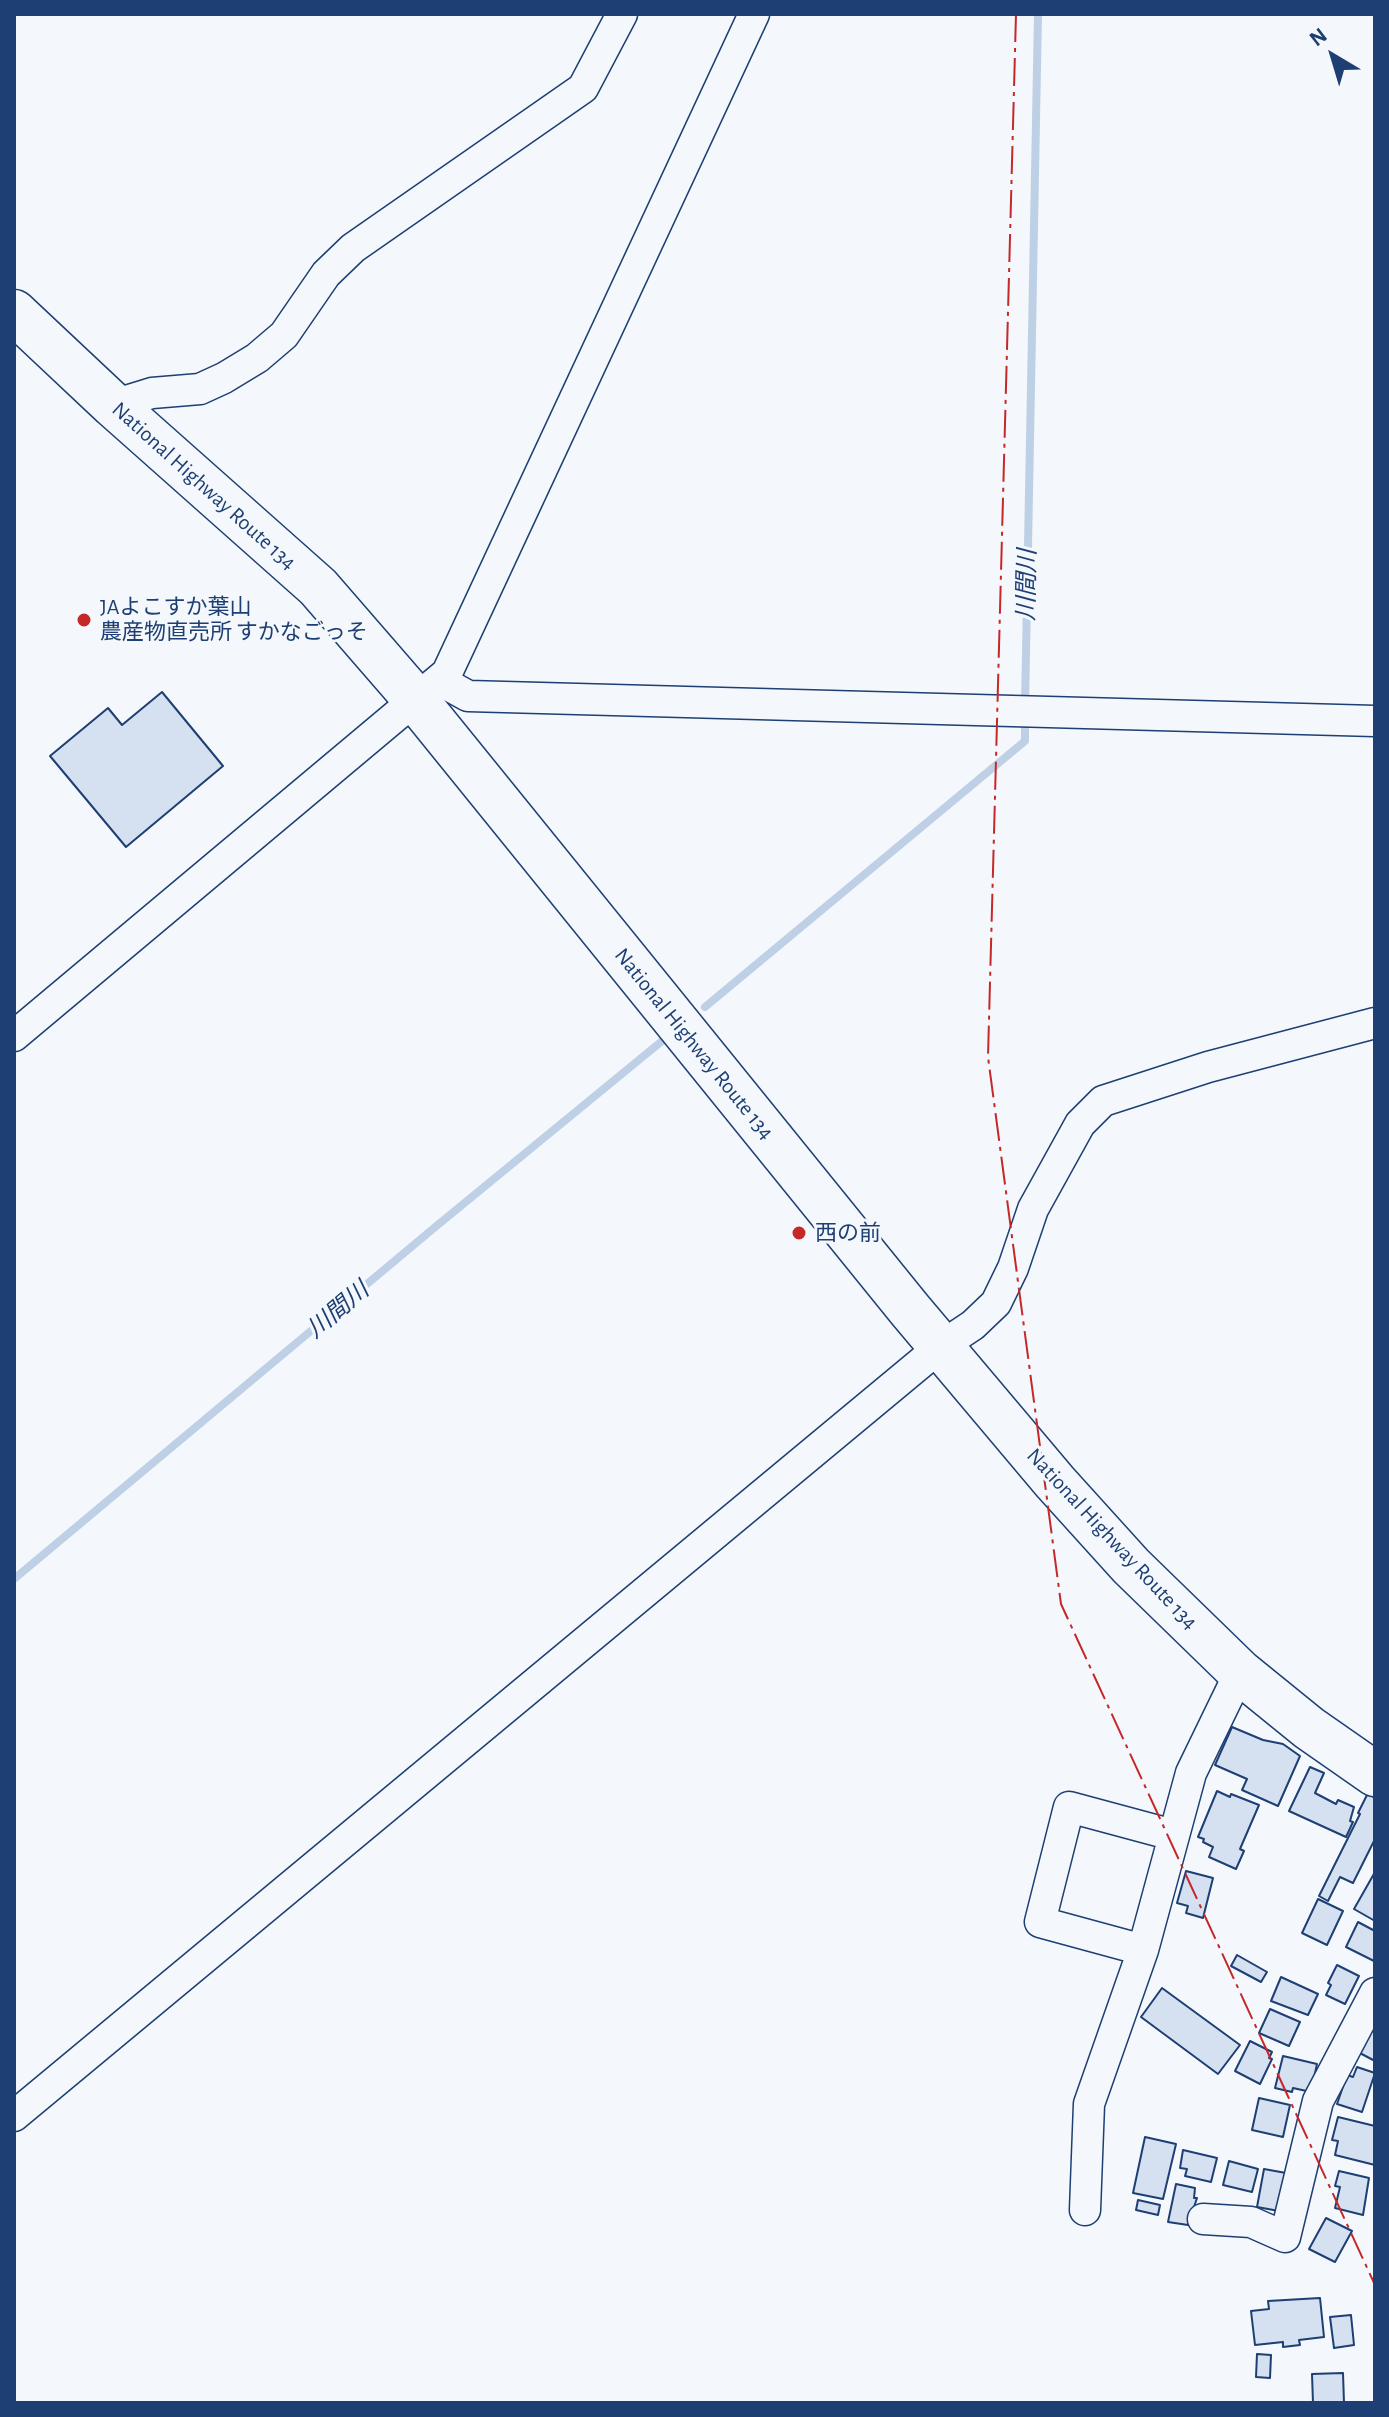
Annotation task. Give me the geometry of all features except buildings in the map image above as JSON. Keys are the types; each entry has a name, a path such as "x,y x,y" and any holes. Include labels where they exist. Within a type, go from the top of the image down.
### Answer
{"highway":[{"name":"National Highway Route 134","path":"14,312 428,690 940,1347 1055,1482 1131,1566 1240,1672 1309,1728 1375,1774"}],"street":[{"path":"113,405 152,393 200,389 257,358 284,335 326,274 353,248 583,88 622,14"},
{"path":"14,1036 447,673 754,14"},
{"path":"428,690 468,696 1375,721"},
{"path":"14,2116 940,1347 973,1325 996,1303 1013,1268 1033,1209 1080,1124 1103,1101 1208,1067 1375,1023"},
{"path":"1085,2210 1089,2104 1143,1950 1191,1773 1240,1672"},
{"path":"1143,1950 1040,1922 1069,1807 1173,1835"},
{"path":"1203,2219 1251,2222 1285,2237 1317,2104 1375,1993"}],"waterway":[{"name":"川間川","path":"1025,705 1038,14"},
{"name":"川間川","path":"705,1007 1025,741 1025,719"},
{"name":"川間川","path":"14,1579 662,1041"}],"power":[{"path":"1016,14 988,1057 1061,1604 1375,2285"}],"place":[{"name":"JAよこすか葉山 農産物直売所 すかなごっそ","path":"84,620"},
{"name":"西の前","path":"799,1233"}]}
